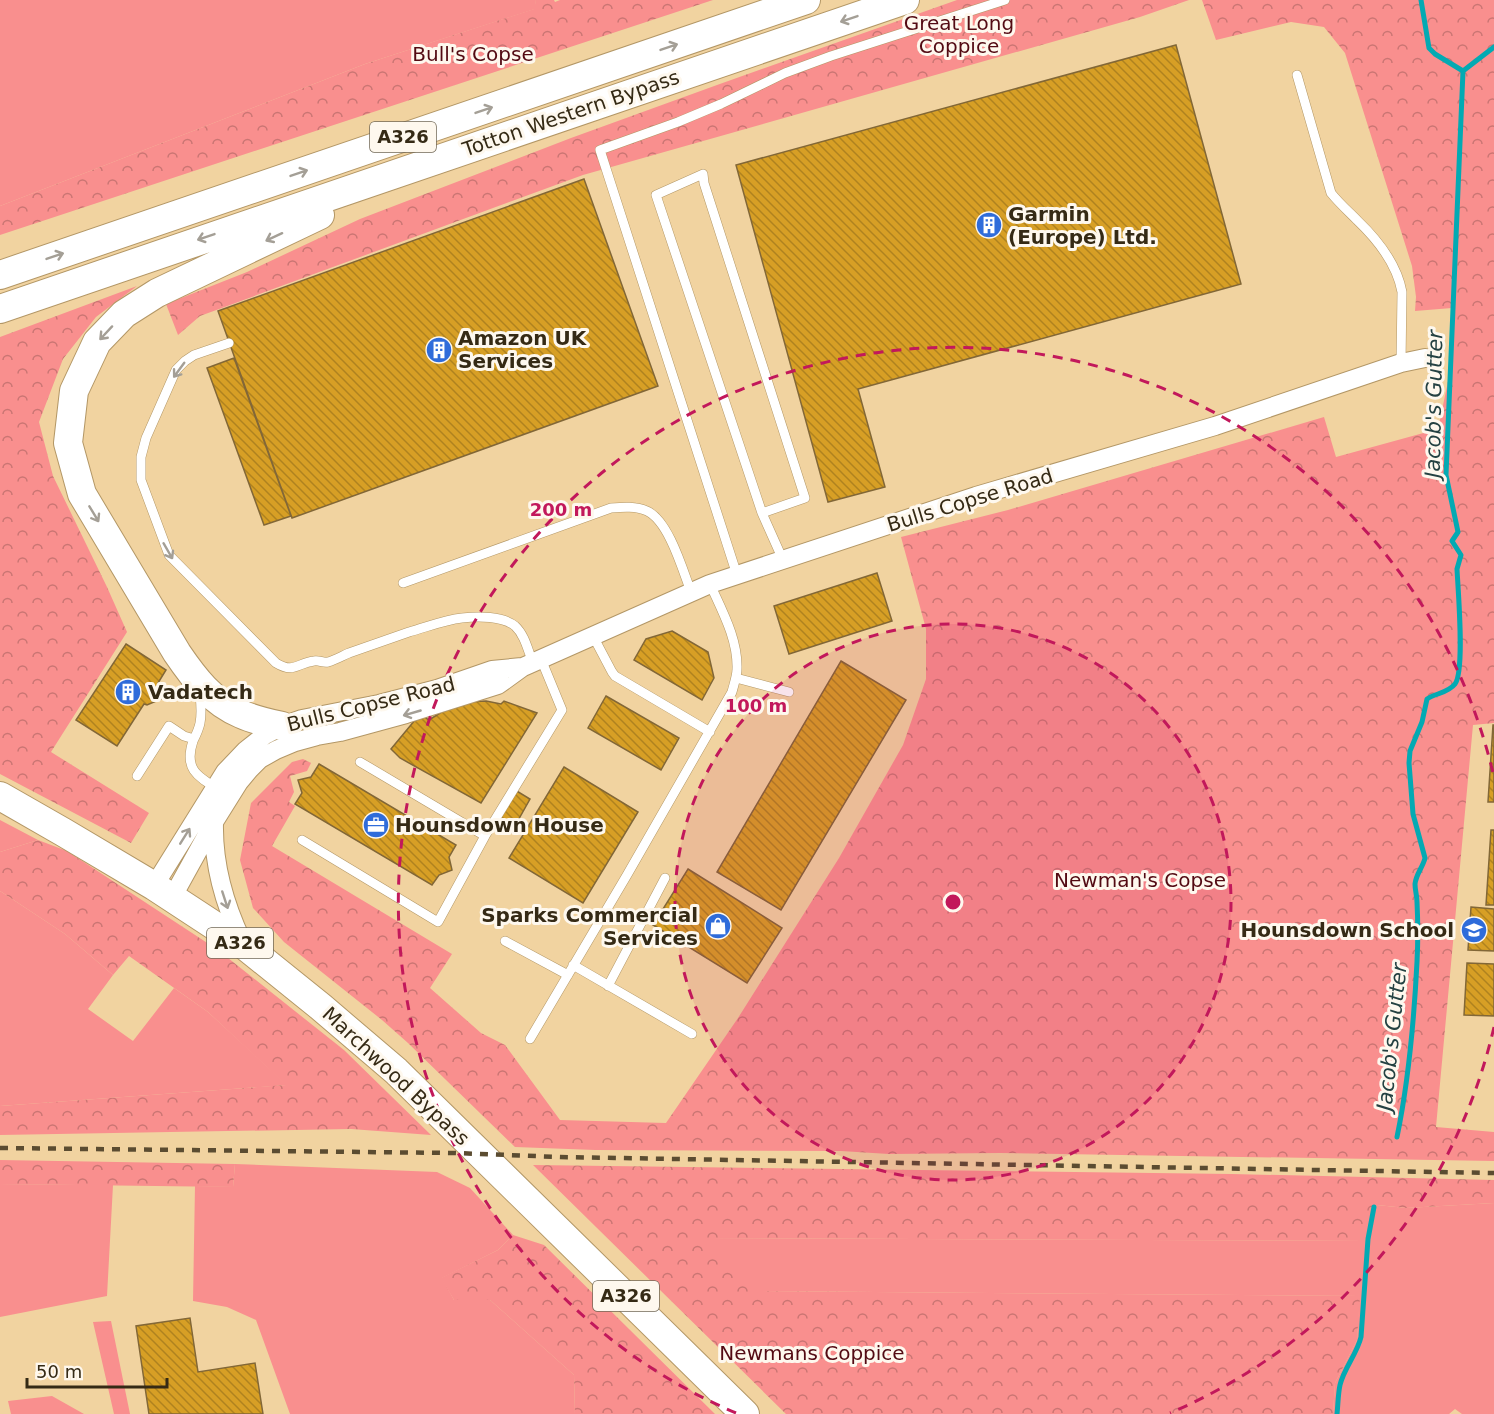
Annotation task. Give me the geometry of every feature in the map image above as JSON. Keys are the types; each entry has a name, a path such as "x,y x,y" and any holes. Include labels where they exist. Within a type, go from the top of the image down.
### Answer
{"main road":[{"name":"Totton Western Bypass","path":"0,275 806,0"},
{"name":"Totton Western Bypass","path":"0,309 904,0"},
{"path":"282,726 239,714 214,698 194,678 177,653 82,494 68,443 74,391 97,342 124,314 157,293 441,158"},
{"name":"Marchwood Bypass","path":"0,796 163,892 244,945 321,1007 396,1071 745,1414"}],"street":[{"name":"Bulls Copse Road","path":"163,892 222,792 239,782 260,759 276,750 295,742 440,705 498,685 532,663 710,584 976,496 1215,426 1401,363 1425,358"},
{"name":"Bulls Copse Road","path":"163,892 214,822 225,772 255,741 282,726 302,719 408,697 492,670 532,663"},
{"path":"214,822 214,850 222,891 230,917 244,945"}],"lane":[{"path":"737,575 600,150 722,104 785,73 1005,0"},
{"path":"1297,75 1331,193 1379,244 1401,284 1401,363"},
{"path":"762,513 805,498 703,174 656,195 762,513 783,560"},
{"path":"229,343 194,355 176,370 146,438 141,457 141,480 169,555 282,667 289,669 314,661 327,662 439,622 464,617 504,620 519,630 532,663 562,710 485,836 438,922 302,840"},
{"path":"403,583 610,508 625,507 650,512 666,530 691,592"},
{"path":"530,1039 732,692 737,671 732,634 710,584"},
{"path":"593,636 615,676 710,732"},
{"path":"194,678 199,694 201,721 190,756 192,768 198,777 222,792"},
{"path":"735,678 789,692"},
{"path":"137,776 169,726 184,736 194,739"},
{"path":"360,762 485,836"},
{"path":"608,986 665,878"},
{"path":"506,941 568,975"},
{"path":"573,966 692,1034"}],"green space":[{"path":"0,0 536,0 535,9 365,64 0,206"},
{"name":"Bull's Copse","path":"536,0 554,0 555,2 560,0 713,0 0,235 0,206 365,64 534,9"},
{"name":"Great Long Coppice","path":"957,0 1189,0 1140,17 583,175 200,316 178,335 166,304 247,272 360,219 571,138"},
{"name":"Newman's Copse","path":"1202,0 1494,0 1494,723 1473,725 1436,1127 1494,1132 1494,1161 1000,1153 889,1154 841,1151 595,1150 515,1147 408,1043 284,942 253,908 240,860 251,803 292,762 303,759 311,763 307,771 290,776 294,792 289,802 295,806 272,846 452,954 430,988 481,1033 505,1045 560,1120 666,1123 738,1018 839,858 903,745 926,679 926,629 901,537 1008,510 1324,417 1336,457 1438,429 1450,372 1452,308 1415,311 1416,297 1412,266 1345,53 1324,27 1291,22 1216,40"},
{"path":"137,286 96,317 63,359 39,422 53,476 127,632 51,752 149,813 131,843 0,774 0,337"},
{"path":"0,820 38,840 0,852"},
{"path":"38,840 67,851 218,950 344,1050 431,1135 351,1129 0,1135 0,1106 286,1085 208,1012 129,956 113,975 65,934 0,891 0,852"},
{"path":"0,891 65,934 113,975 88,1009 133,1041 174,988 208,1012 287,1085 0,1106"},
{"path":"0,1160 235,1164 233,1187 0,1184"},
{"path":"235,1164 437,1172 470,1188 513,1235 498,1250 442,1278 454,1300 490,1300 574,1375 575,1414 290,1414 256,1320 227,1307 193,1301 195,1186 233,1187"},
{"name":"Newmans Coppice","path":"533,1165 1232,1174 1494,1180 1494,1203 1406,1208 1377,1205 1365,1241 708,1238 761,1291 1360,1296 1357,1340 1335,1383 1333,1414 786,1414"},
{"path":"0,1184 113,1185 107,1296 0,1317"},
{"path":"1494,1203 1494,1414 1462,1414 1455,1409 1449,1414 1333,1414 1335,1383 1357,1340 1359,1296 760,1291 707,1238 1365,1241 1377,1205 1406,1208"},
{"path":"513,1235 544,1245 715,1414 575,1414 574,1375 490,1300 454,1300 441,1278 498,1250"},
{"path":"111,1321 130,1414 114,1414 93,1322"},
{"path":"52,1396 84,1414 11,1414 8,1401"}],"building":[{"name":"Garmin (Europe) Ltd.","path":"1176,45 1241,284 858,389 885,487 828,502 736,165"},
{"name":"Amazon UK Services","path":"584,179 658,386 292,518 218,311"},
{"path":"234,358 291,516 264,525 207,368"},
{"path":"877,573 892,621 789,654 774,606"},
{"path":"672,631 708,652 714,678 702,700 634,660 646,639"},
{"name":"Vadatech","path":"126,644 166,670 158,683 161,699 147,705 144,704 117,746 76,720"},
{"path":"841,661 906,700 781,910 717,872"},
{"path":"606,696 679,738 661,770 588,728"},
{"path":"486,701 501,704 504,701 537,713 481,803 400,758 391,749 420,714 429,720 451,706"},
{"path":"1493,725 1494,802 1488,802"},
{"name":"Hounsdown House","path":"319,764 456,845 449,857 452,870 439,875 432,885 295,804 302,793 298,780 311,777"},
{"path":"564,767 638,812 583,903 509,858"},
{"path":"515,790 530,799 511,833 495,824"},
{"path":"1491,830 1494,830 1494,905 1486,905"},
{"name":"Sparks Commercial Services","path":"688,869 782,928 747,983 653,925"},
{"path":"1471,907 1494,909 1494,951 1468,950"},
{"path":"1467,963 1494,964 1494,1016 1464,1015"},
{"path":"190,1318 198,1372 255,1363 263,1414 149,1414 136,1326"}],"waterway":[{"name":"Jacob's Gutter","path":"1421,0 1429,48 1463,71"},
{"name":"Jacob's Gutter","path":"1397,1137 1408,1072 1414,1006 1418,932 1415,884 1425,858 1413,814 1410,751 1422,722 1427,699 1455,684 1460,664 1457,569 1461,555 1452,541 1458,532 1446,475 1463,71 1494,47"},
{"name":"Jacob's Gutter","path":"1337,1414 1342,1379 1361,1337 1368,1239 1374,1207"}],"railway":[{"path":"0,1148 455,1153 560,1157 1494,1173"}],"place":[{"name":"Garmin (Europe) Ltd.","path":"989,225"},
{"name":"Amazon UK Services","path":"439,350"},
{"name":"Vadatech","path":"128,692"},
{"name":"Hounsdown House","path":"376,825"},
{"name":"Sparks Commercial Services","path":"718,926"},
{"name":"Hounsdown School","path":"1474,930"}]}
